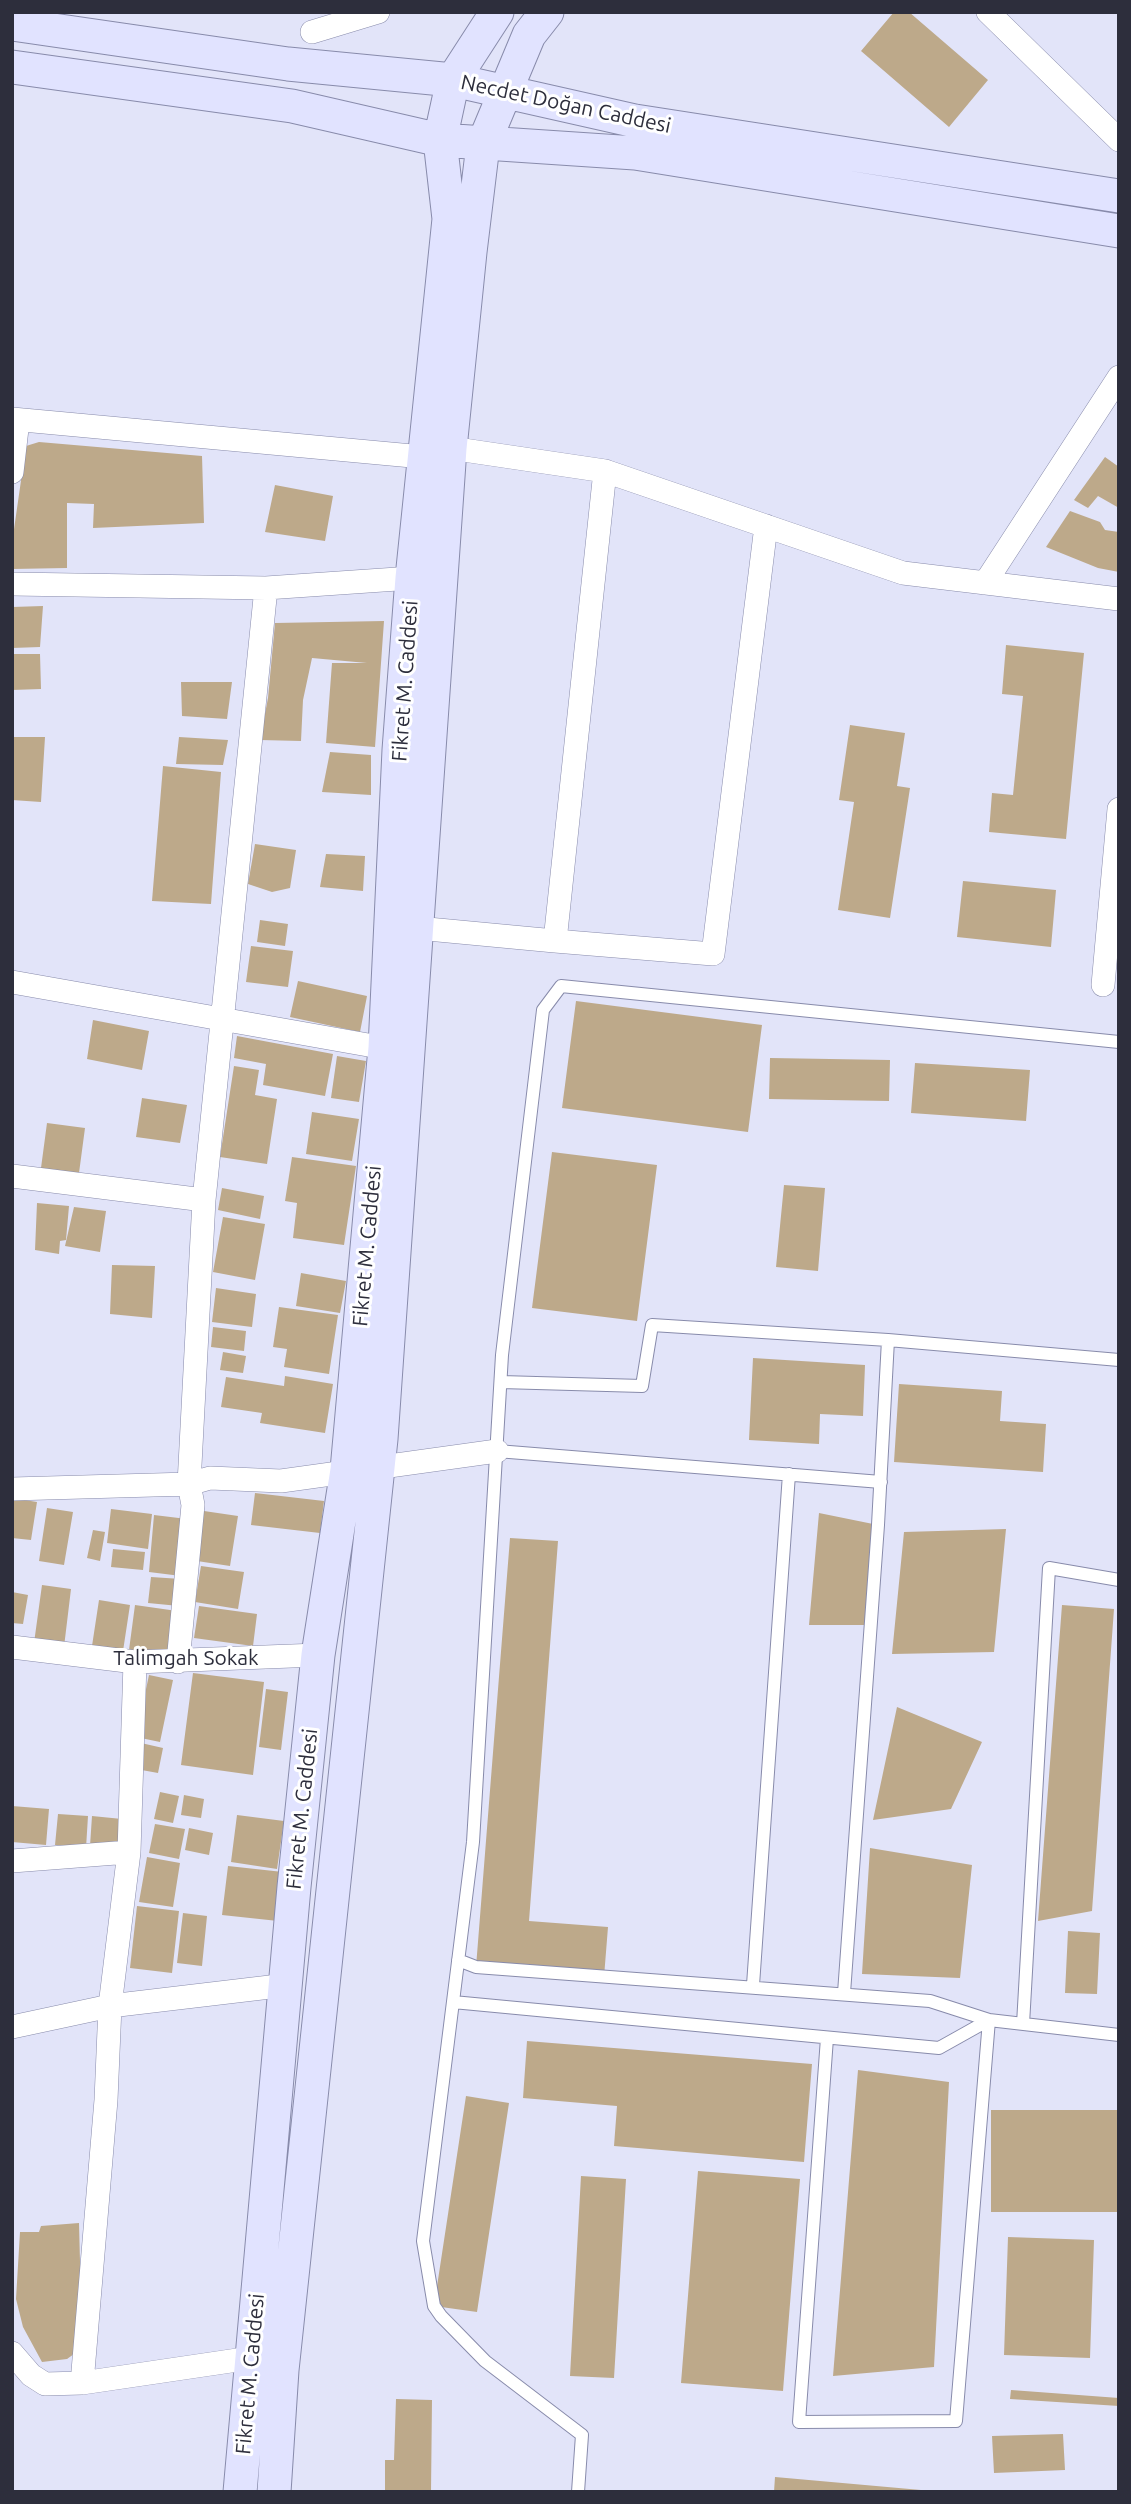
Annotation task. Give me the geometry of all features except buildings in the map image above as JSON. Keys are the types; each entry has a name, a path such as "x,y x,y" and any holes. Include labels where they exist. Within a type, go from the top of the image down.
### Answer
{"main road":[{"name":"Fikret M. Caddesi","path":"240,2492 318,1656 362,1468 399,750 412,578 437,453 449,219 440,140 453,80 497,12"},
{"path":"274,2492 362,1468 417,928 437,453 483,145 529,35 547,12"},
{"name":"Necdet Doğan Caddesi","path":"37,21 288,64 453,80 635,121 1119,197"},
{"path":"12,67 292,106 440,140 483,145 635,153 1119,231"}],"street":[{"path":"288,64 326,12"},
{"path":"312,32 378,12"},
{"path":"988,12 1119,140"},
{"path":"985,583 1119,377"},
{"path":"12,472 15,419 437,453 605,471 903,573 1119,599"},
{"path":"555,941 605,471"},
{"path":"417,928 713,954 766,526"},
{"path":"12,583 267,588 412,578"},
{"path":"178,1662 193,1506 189,1485 204,1200 267,588"},
{"path":"1103,985 1119,809"},
{"path":"12,982 385,1048"},
{"path":"12,1176 204,1200"},
{"path":"12,1489 189,1485 210,1478 281,1481 497,1451"},
{"name":"Talimgah Sokak","path":"12,1647 135,1662 318,1656"},
{"path":"82,2383 110,2006 129,1852 135,1662"},
{"path":"12,1861 129,1852"},
{"path":"12,2027 110,2006 287,1985"},
{"path":"12,2353 32,2375 45,2384 82,2383 251,2358"}],"lane":[{"path":"578,2492 582,2435 485,2361 434,2306 423,2241 473,1842 501,1382 543,1010 561,986 1119,1042"},
{"path":"501,1382 642,1386 652,1325 888,1340 1119,1360"},
{"path":"844,1993 881,1482 888,1340"},
{"path":"497,1451 881,1482"},
{"path":"753,1985 789,1474"},
{"path":"1023,2024 1049,1568 1119,1580"},
{"path":"458,1960 476,1966 753,1985 930,2001 989,2021 1119,2035"},
{"path":"453,2002 939,2048 989,2021"},
{"path":"827,2038 799,2422 956,2421 989,2021"}]}
